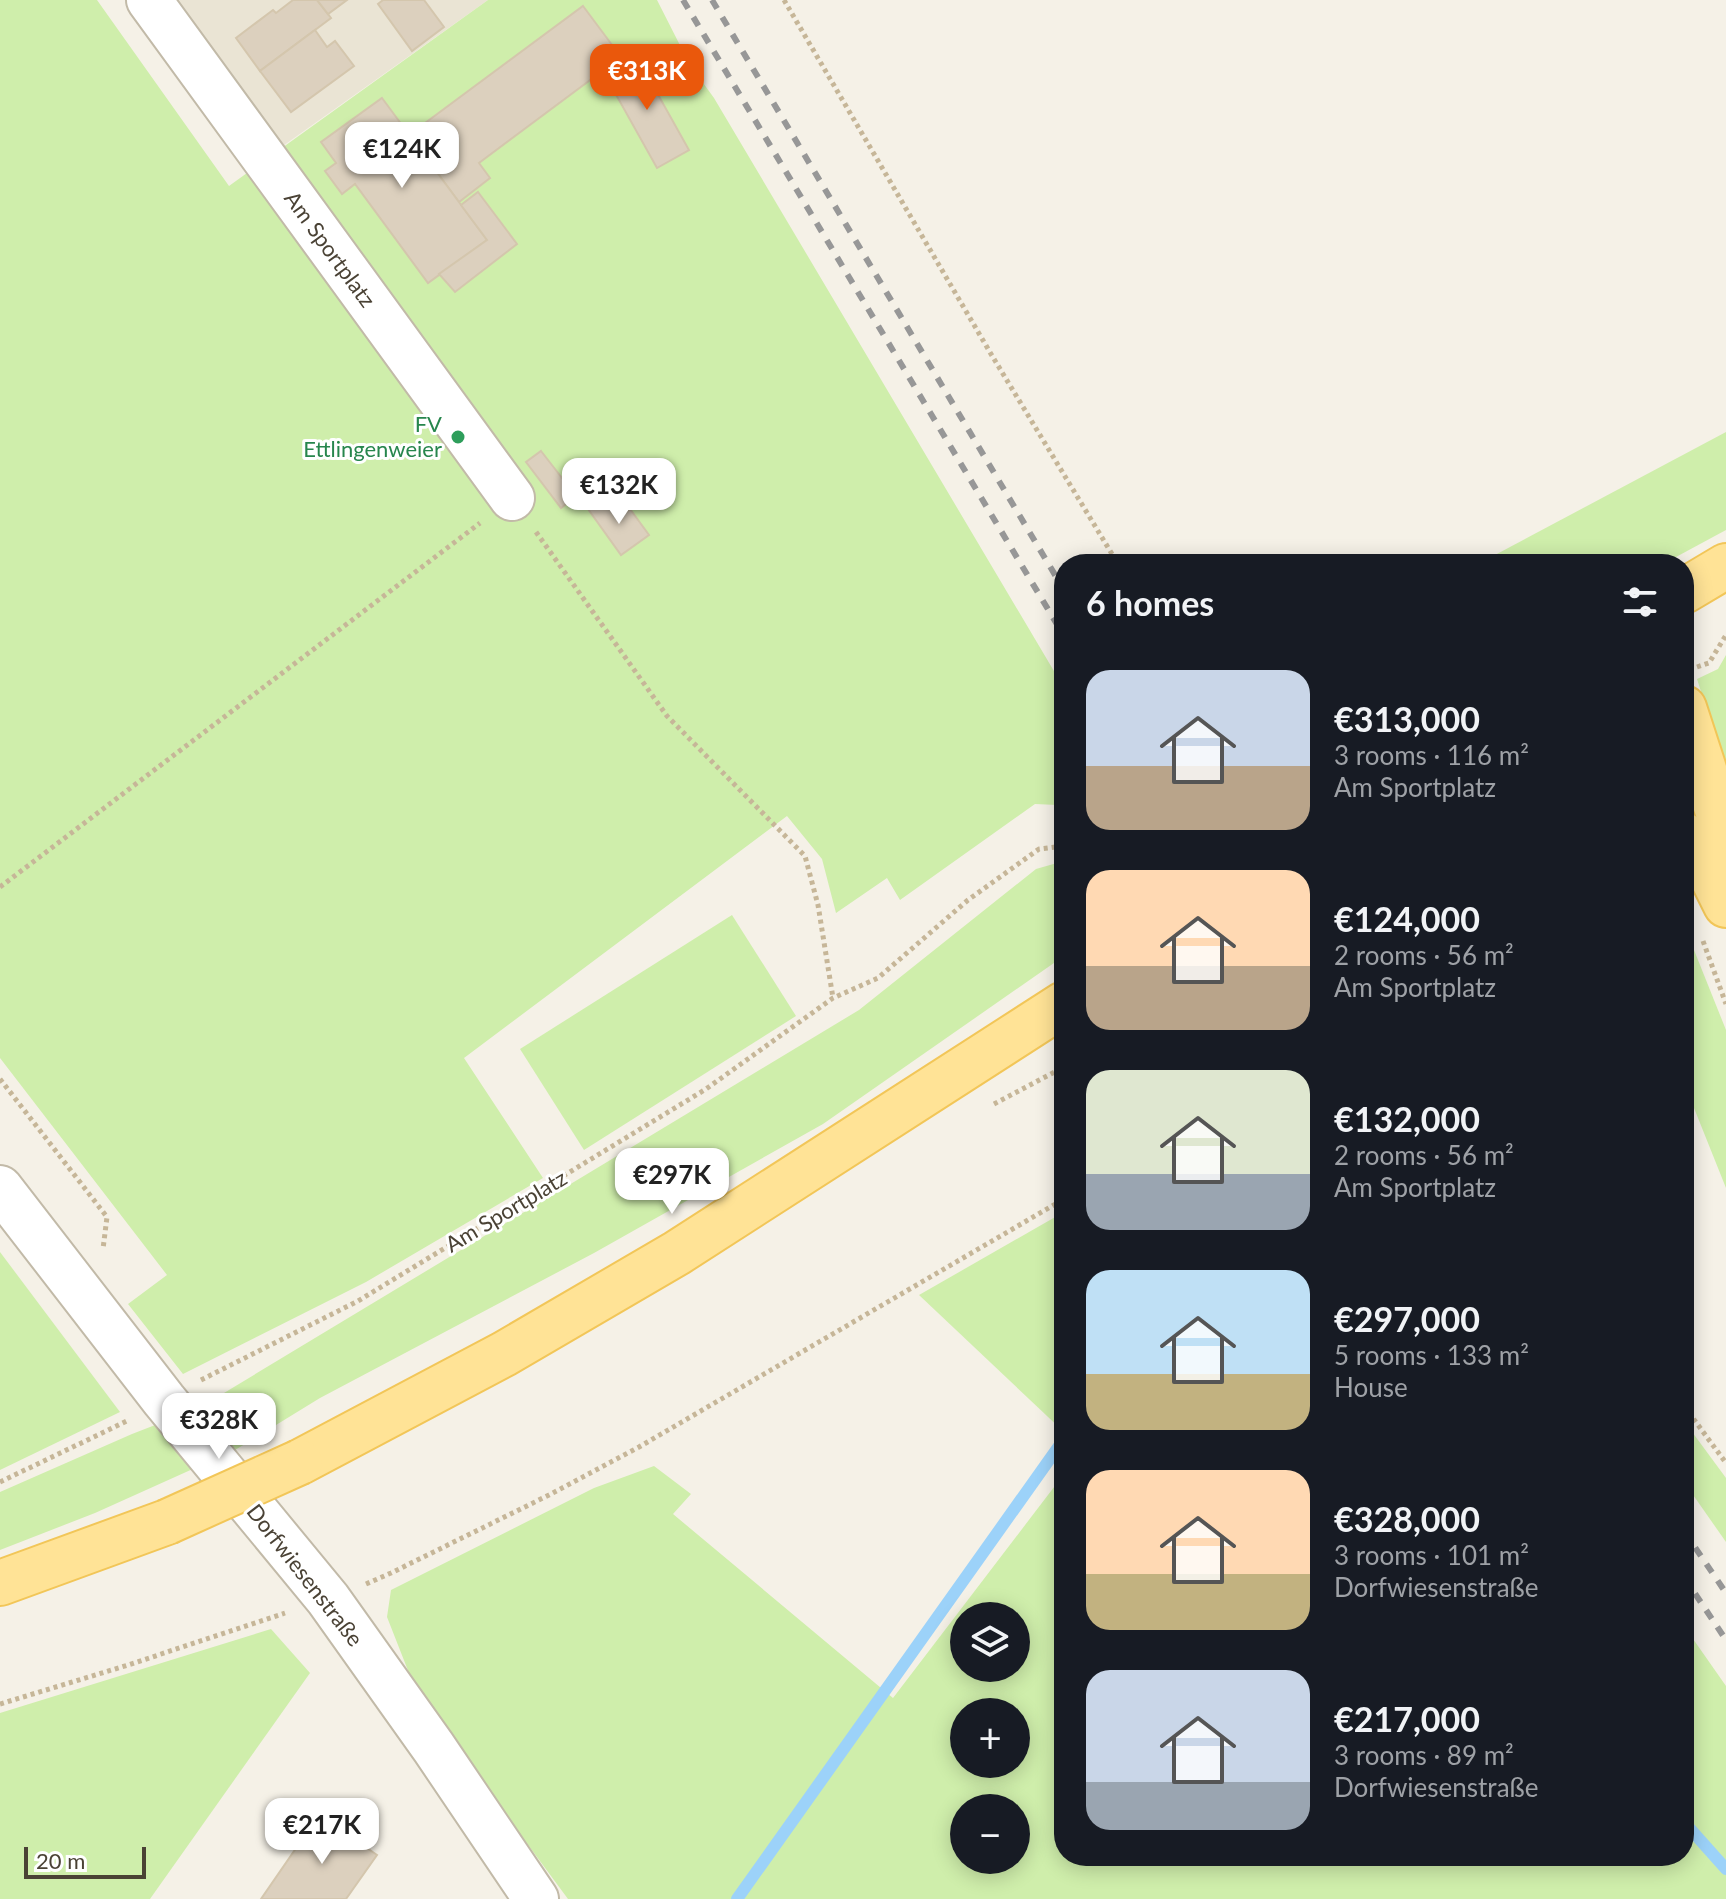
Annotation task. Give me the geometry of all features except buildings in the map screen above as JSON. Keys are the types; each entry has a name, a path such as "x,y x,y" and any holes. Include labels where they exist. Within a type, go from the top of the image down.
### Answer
{"main road":[{"path":"1694,585 1726,566"},
{"path":"1694,739 1726,837"},
{"path":"1694,847 1702,857 1713,917"},
{"path":"0,1583 167,1522 300,1462 504,1354 677,1253 1054,1010"}],"street":[{"name":"Am Sportplatz","path":"149,0 512,498"},
{"name":"Dorfwiesenstraße","path":"0,1188 164,1400 328,1599 536,1899"}],"path":[{"path":"784,0 1112,554"},
{"path":"0,887 512,498 667,716 805,856 818,905 833,998"},
{"path":"1697,667 1709,663 1726,635"},
{"name":"Am Sportplatz","path":"0,1482 131,1419 371,1293 706,1089 833,998 878,978 968,900 1039,849 1054,847"},
{"path":"1713,917 1726,1004"},
{"path":"0,1079 107,1217 101,1262"},
{"path":"0,1704 328,1599 404,1567 639,1447 1054,1205"},
{"path":"1694,1420 1726,1463"}],"shaded area":[{"path":"170,0 488,0 280,148"}],"green space":[{"name":"FV Ettlingenweier","path":"0,0 97,0 229,186 488,0 657,0 690,65 714,98 1054,671 1054,805 1035,804 900,900 887,878 836,913 822,859 787,816 464,1058 543,1178 366,1282 183,1374 128,1304 167,1275 0,1058"},
{"path":"1726,432 1726,530 1682,554 1497,554"},
{"path":"1726,655 1726,770 1697,679 1718,669"},
{"path":"1054,864 1054,963 823,1124 594,1253 320,1398 235,1450 95,1513 0,1550 0,1492 199,1408 859,1010 1036,869"},
{"path":"732,915 796,1016 584,1150 520,1049"},
{"path":"1694,950 1726,1030 1726,1188 1694,1108"},
{"path":"1054,1218 1054,1423 919,1295"},
{"path":"0,1252 120,1412 0,1470"},
{"path":"1694,1435 1726,1478 1726,1542 1694,1496"},
{"path":"654,1466 691,1494 673,1514 893,1698 950,1623 950,1682 1030,1682 1030,1602 966,1602 1054,1487 1054,1866 1694,1866 1694,1640 1726,1686 1726,1899 568,1899 418,1696 387,1617 391,1590 594,1488"},
{"path":"271,1629 310,1673 150,1899 0,1899 0,1713"}],"waterway":[{"path":"737,1899 1054,1453"},
{"path":"1694,1833 1726,1869"}],"railway":[{"path":"683,0 1054,619"},
{"path":"712,0 1054,573"},
{"path":"1694,1546 1726,1593"},
{"path":"1694,1592 1726,1640"}],"place":[{"name":"FV Ettlingenweier","path":"458,437"}]}
